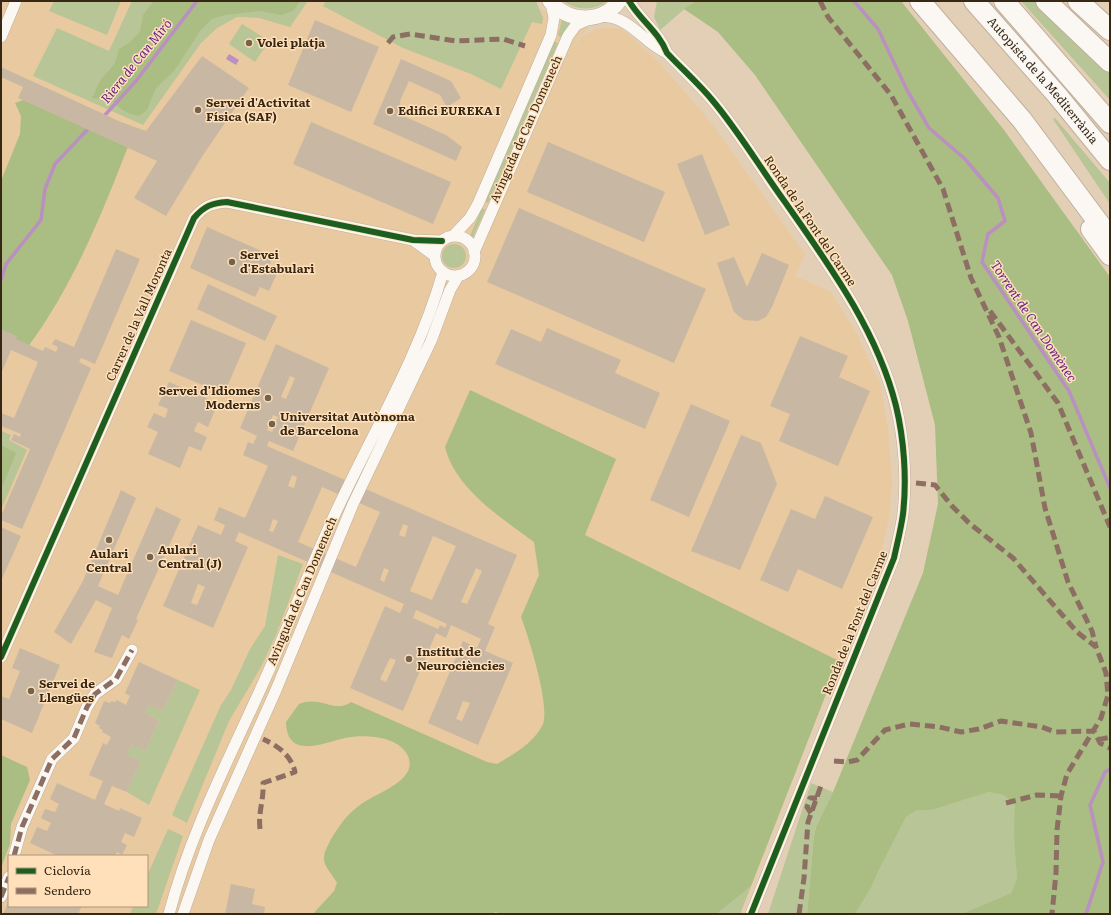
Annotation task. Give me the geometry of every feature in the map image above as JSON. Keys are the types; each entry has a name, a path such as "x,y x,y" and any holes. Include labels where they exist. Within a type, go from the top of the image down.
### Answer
{"highway":[{"path":"920,1 1022,120 1110,238"},
{"name":"Autopista de la Mediterrània","path":"974,1 1057,95 1110,160"},
{"name":"Autopista de la Mediterrània","path":"1004,1 1110,123"},
{"path":"1046,1 1110,62"},
{"path":"1078,1 1110,30"},
{"path":"1095,1 1110,14"},
{"path":"949,36 1110,255"}],"street":[{"path":"1,37 16,1"},
{"path":"551,2 565,14 582,18 596,17 608,11 619,1"},
{"name":"Ronda de la Font del Carme","path":"629,1 634,9 663,42 667,53"},
{"name":"Avinguda de Can Domenech","path":"453,236 470,218 478,204 551,35 554,18 551,2"},
{"name":"Ronda de la Font del Carme","path":"596,17 612,16 622,20 657,48 667,53 713,102 823,256 864,323 887,378 896,406 902,441 904,481 903,513 894,558 751,914"},
{"name":"Avinguda de Can Domenech","path":"474,252 568,36 576,25 596,17"},
{"name":"Carrer de la Vall Moronta","path":"1,657 191,225 201,210 212,203 227,202 413,240 442,241"},
{"path":"453,236 466,240 474,252 474,260 471,266 465,273 459,275 451,275 443,272 438,266 435,256 436,248 442,241 453,236"},
{"name":"Carrer de la Vall Moronta","path":"413,240 435,256"},
{"name":"Avinguda de Can Domenech","path":"169,914 175,890 196,834 273,661 343,495 415,353 435,300 443,272"},
{"name":"Avinguda de Can Domenech","path":"184,914 209,840 276,690 352,508 431,341 450,290 459,275"},
{"path":"14,855 22,827 52,759 74,738 87,707 95,694 116,679 132,650"},
{"path":"1,897 8,880"}],"shaded area":[{"name":"Universitat Autònoma de Barcelona","path":"1,1 535,1 540,9 571,24 589,28 578,37 574,47 580,38 597,28 621,28 656,59 709,120 805,254 795,276 830,291 854,329 880,383 888,429 892,484 889,518 882,549 741,914 1,914"},
{"path":"229,54 239,60 236,65 226,59"}],"green space":[{"path":"54,1 121,1 107,35 49,11"},
{"path":"132,1 308,1 290,27 259,18 237,17 217,28 201,43 143,125 33,76 57,28 109,51"},
{"path":"154,1 300,1 293,11 281,15 260,11 225,15 212,19 200,31 174,71 156,88 147,110 139,116 130,114 123,110 110,99 92,98 100,81 114,64 119,49 129,43 140,32 143,15"},
{"path":"326,1 536,1 543,18 542,24 532,22 501,89 471,74 403,48 323,6"},
{"path":"563,1 608,1 597,7 580,8 574,7"},
{"path":"657,1 694,1 660,30 654,17"},
{"path":"695,1 901,1 1004,130 1110,277 1110,914 961,914 1011,893 1017,879 1014,834 1015,804 1003,795 989,792 932,810 917,810 906,817 871,888 855,914 807,914 816,827 833,792 923,573 938,504 935,425 908,321 892,275 755,75 718,32 684,9"},
{"path":"1021,1 1037,1 1110,70 1110,100"},
{"path":"562,20 571,24 561,37 558,35"},
{"name":"Volei platja","path":"242,24 269,41 255,62 229,44"},
{"path":"554,41 558,43 488,203 485,201"},
{"path":"26,99 129,144 108,198 85,250 58,300 27,348 1,335 1,181 20,134 21,116 15,103"},
{"path":"1055,118 1110,183 1110,204 1053,119"},
{"path":"482,208 485,210 473,237 470,236"},
{"path":"454,244 463,247 466,256 463,265 454,268 445,265 442,256 445,247"},
{"path":"470,390 616,459 585,535 839,661 751,886 716,914 499,914 496,912 491,914 313,914 334,891 337,883 324,862 326,849 334,834 351,812 367,800 385,791 402,779 407,773 410,765 408,756 403,749 389,740 380,738 362,736 345,738 317,745 299,745 293,741 288,734 286,722 299,704 314,702 339,706 351,702 487,762 497,764 516,752 535,737 543,724 544,702 538,671 521,617 539,575 534,542 494,512 469,489 458,476 450,462 445,447"},
{"path":"1,431 11,435 9,440 27,450 1,510"},
{"path":"1,445 16,453 1,490"},
{"path":"278,555 303,564 276,635 261,667 229,721 187,823 172,815 221,705 231,690 250,649 265,626"},
{"path":"178,680 200,690 149,805 127,792 141,761 127,754 131,745 145,751 159,720 145,713 149,705 163,711"},
{"path":"1,755 27,767 30,780 11,824 10,844 1,868"},
{"path":"811,783 833,792 816,827 814,836 807,914 768,914"},
{"path":"989,792 1003,795 1015,804 1017,880 1011,893 961,914 855,914 871,888 906,817 917,810 932,810"},
{"path":"168,829 183,836 156,914 130,914 133,907 148,907 148,874"},
{"path":"751,886 740,914 716,914 719,910"}],"building":[{"path":"315,20 379,47 351,112 288,85"},
{"path":"202,56 249,88 203,155 166,216 134,198 157,161 18,98 23,87 1,77 1,67 121,122 146,131"},
{"name":"Edifici EUREKA I","path":"401,59 451,81 461,98 447,107 440,95 409,81 400,101 401,115 446,135 462,147 456,161 373,124"},
{"path":"311,122 451,182 433,224 293,164"},
{"path":"548,142 665,192 644,242 527,192"},
{"path":"702,154 730,225 705,235 677,164"},
{"path":"519,208 706,289 674,363 487,282"},
{"name":"Servei d'Estabulari","path":"207,227 273,256 269,267 278,271 269,291 260,287 255,297 190,268"},
{"path":"116,249 140,259 95,364 81,358 79,362 91,368 22,529 1,520 1,516 30,449 11,440 14,434 20,437 21,434 1,426 1,413 14,418 38,362 11,350 1,374 1,329 17,336 16,339 43,351 45,347 56,352 58,347 52,344 55,339 74,347"},
{"path":"762,253 789,265 772,307 766,317 758,321 744,320 734,312 717,263 734,257 747,287"},
{"path":"208,284 277,316 265,341 197,309"},
{"path":"191,320 246,343 224,394 169,371"},
{"path":"547,328 621,360 615,373 660,393 645,429 495,364 511,329 541,342"},
{"path":"800,336 848,356 839,377 870,391 838,466 779,441 790,414 770,406"},
{"path":"276,344 329,368 293,451 269,441 267,446 517,555 488,624 495,627 485,651 513,663 478,745 428,723 463,641 477,648 481,639 451,625 446,638 436,633 403,711 350,688 385,606 400,613 404,604 239,532 235,541 248,547 213,628 163,606 198,525 221,535 225,525 214,520 219,507 245,518 268,466 243,455 248,442 253,444 257,436 240,428","holes":["290,376 295,378 286,399 281,397","273,415 278,417 272,432 267,430","292,475 297,477 294,488 288,486","322,487 380,512 356,567 298,542","273,519 278,521 273,532 269,531","403,524 408,526 405,537 399,535","433,536 456,546 432,600 410,591","384,568 389,570 384,582 380,580","476,568 482,571 467,604 461,602","198,584 205,587 197,605 191,603","416,610 447,624 445,628 440,625 438,629 413,618","390,658 396,660 386,682 380,679","463,701 470,703 462,721 456,719"]},
{"path":"169,382 218,403 208,427 198,422 194,431 207,437 201,451 189,446 180,468 148,454 158,432 147,427 154,413 165,418 168,409 158,405"},
{"path":"691,404 730,421 689,517 650,500"},
{"path":"741,435 761,443 777,484 740,570 691,551"},
{"name":"Aulari Central","path":"121,490 136,498 98,586 118,595 156,507 181,519 136,619 138,620 129,639 122,635 112,658 94,652 112,608 96,600 71,644 54,632 83,581"},
{"path":"825,496 873,517 842,589 798,569 788,592 760,580 791,509 815,519"},
{"path":"1,527 21,536 1,581"},
{"name":"Servei de Llengües","path":"20,648 60,665 32,733 1,719 1,696 9,699 20,671 12,668"},
{"path":"139,662 178,680 163,711 149,705 145,713 159,720 145,751 131,745 127,754 141,761 127,792 112,786 104,804 119,811 120,808 142,818 134,837 125,833 121,842 127,845 122,855 117,852 116,855 56,855 30,843 37,827 47,831 51,823 41,818 45,809 55,812 59,804 50,799 57,783 95,800 103,781 89,775 103,743 107,745 111,737 102,732 103,730 99,728 100,726 95,723 104,701 110,703 111,701 115,702 117,700 126,705 130,696 125,693"},
{"path":"231,884 255,889 252,904 265,907 264,914 225,914"},
{"path":"8,903 8,907 82,907 78,914 3,914"}],"waterway":[{"name":"Riera de Can Miró","path":"105,115 136,81 197,1"},
{"name":"Torrent de Can Domènec","path":"854,1 878,29 907,90 929,128 965,159 998,198 1005,221 988,234 982,262 1069,391 1110,488"},
{"name":"Riera de Can Miró","path":"1,280 6,264 41,220 45,189 55,164 87,130"},
{"name":"Torrent de Can Domènec","path":"1086,914 1103,862 1090,805 1105,772 1110,769"}],"marked path":[{"path":"820,1 828,17 891,95 943,189 971,278 999,337 1031,433 1045,508 1068,582 1092,631 1096,647"},
{"path":"388,43 393,37 410,34 456,41 503,39 525,46"},
{"path":"990,311 1058,403 1110,527"},
{"path":"916,483 935,485 952,506 969,523 1013,558 1077,632 1096,647 1106,673 1108,695 1101,718 1067,774 1061,796 1057,830 1056,873 1052,914"},
{"path":"14,855 22,827 52,759 74,738 87,707 95,694 116,679 132,650"},
{"path":"834,761 848,762 857,760 885,730 909,724 939,727 961,732 979,729 1001,721 1042,727 1055,732 1094,731 1100,743 1110,748"},
{"path":"1098,740 1110,737"},
{"path":"260,829 263,783 295,772 287,756 274,745 263,739"},
{"path":"799,914 804,878 808,822 822,783"},
{"path":"1006,803 1037,795 1061,796"},
{"path":"811,813 807,807 810,798 817,798"},
{"path":"1,897 8,880"}],"cycle path":[{"path":"629,1 633,8 654,32 667,53 723,113 818,250 850,299 877,351 888,378 896,406 901,432 905,487 903,514 894,558 751,914"},
{"path":"1,657 194,218 201,211 217,203 227,202 413,240 442,241"}],"place":[{"name":"Volei platja","path":"249,43"},
{"name":"Servei d'Activitat Física (SAF)","path":"198,110"},
{"name":"Edifici EUREKA I","path":"390,111"},
{"name":"Servei d'Estabulari","path":"232,262"},
{"name":"Servei d'Idiomes Moderns","path":"268,398"},
{"name":"Universitat Autònoma de Barcelona","path":"272,424"},
{"name":"Aulari Central","path":"109,540"},
{"name":"Aulari Central (J)","path":"150,557"},
{"name":"Institut de Neurociències","path":"409,659"},
{"name":"Servei de Llengües","path":"31,691"}]}
